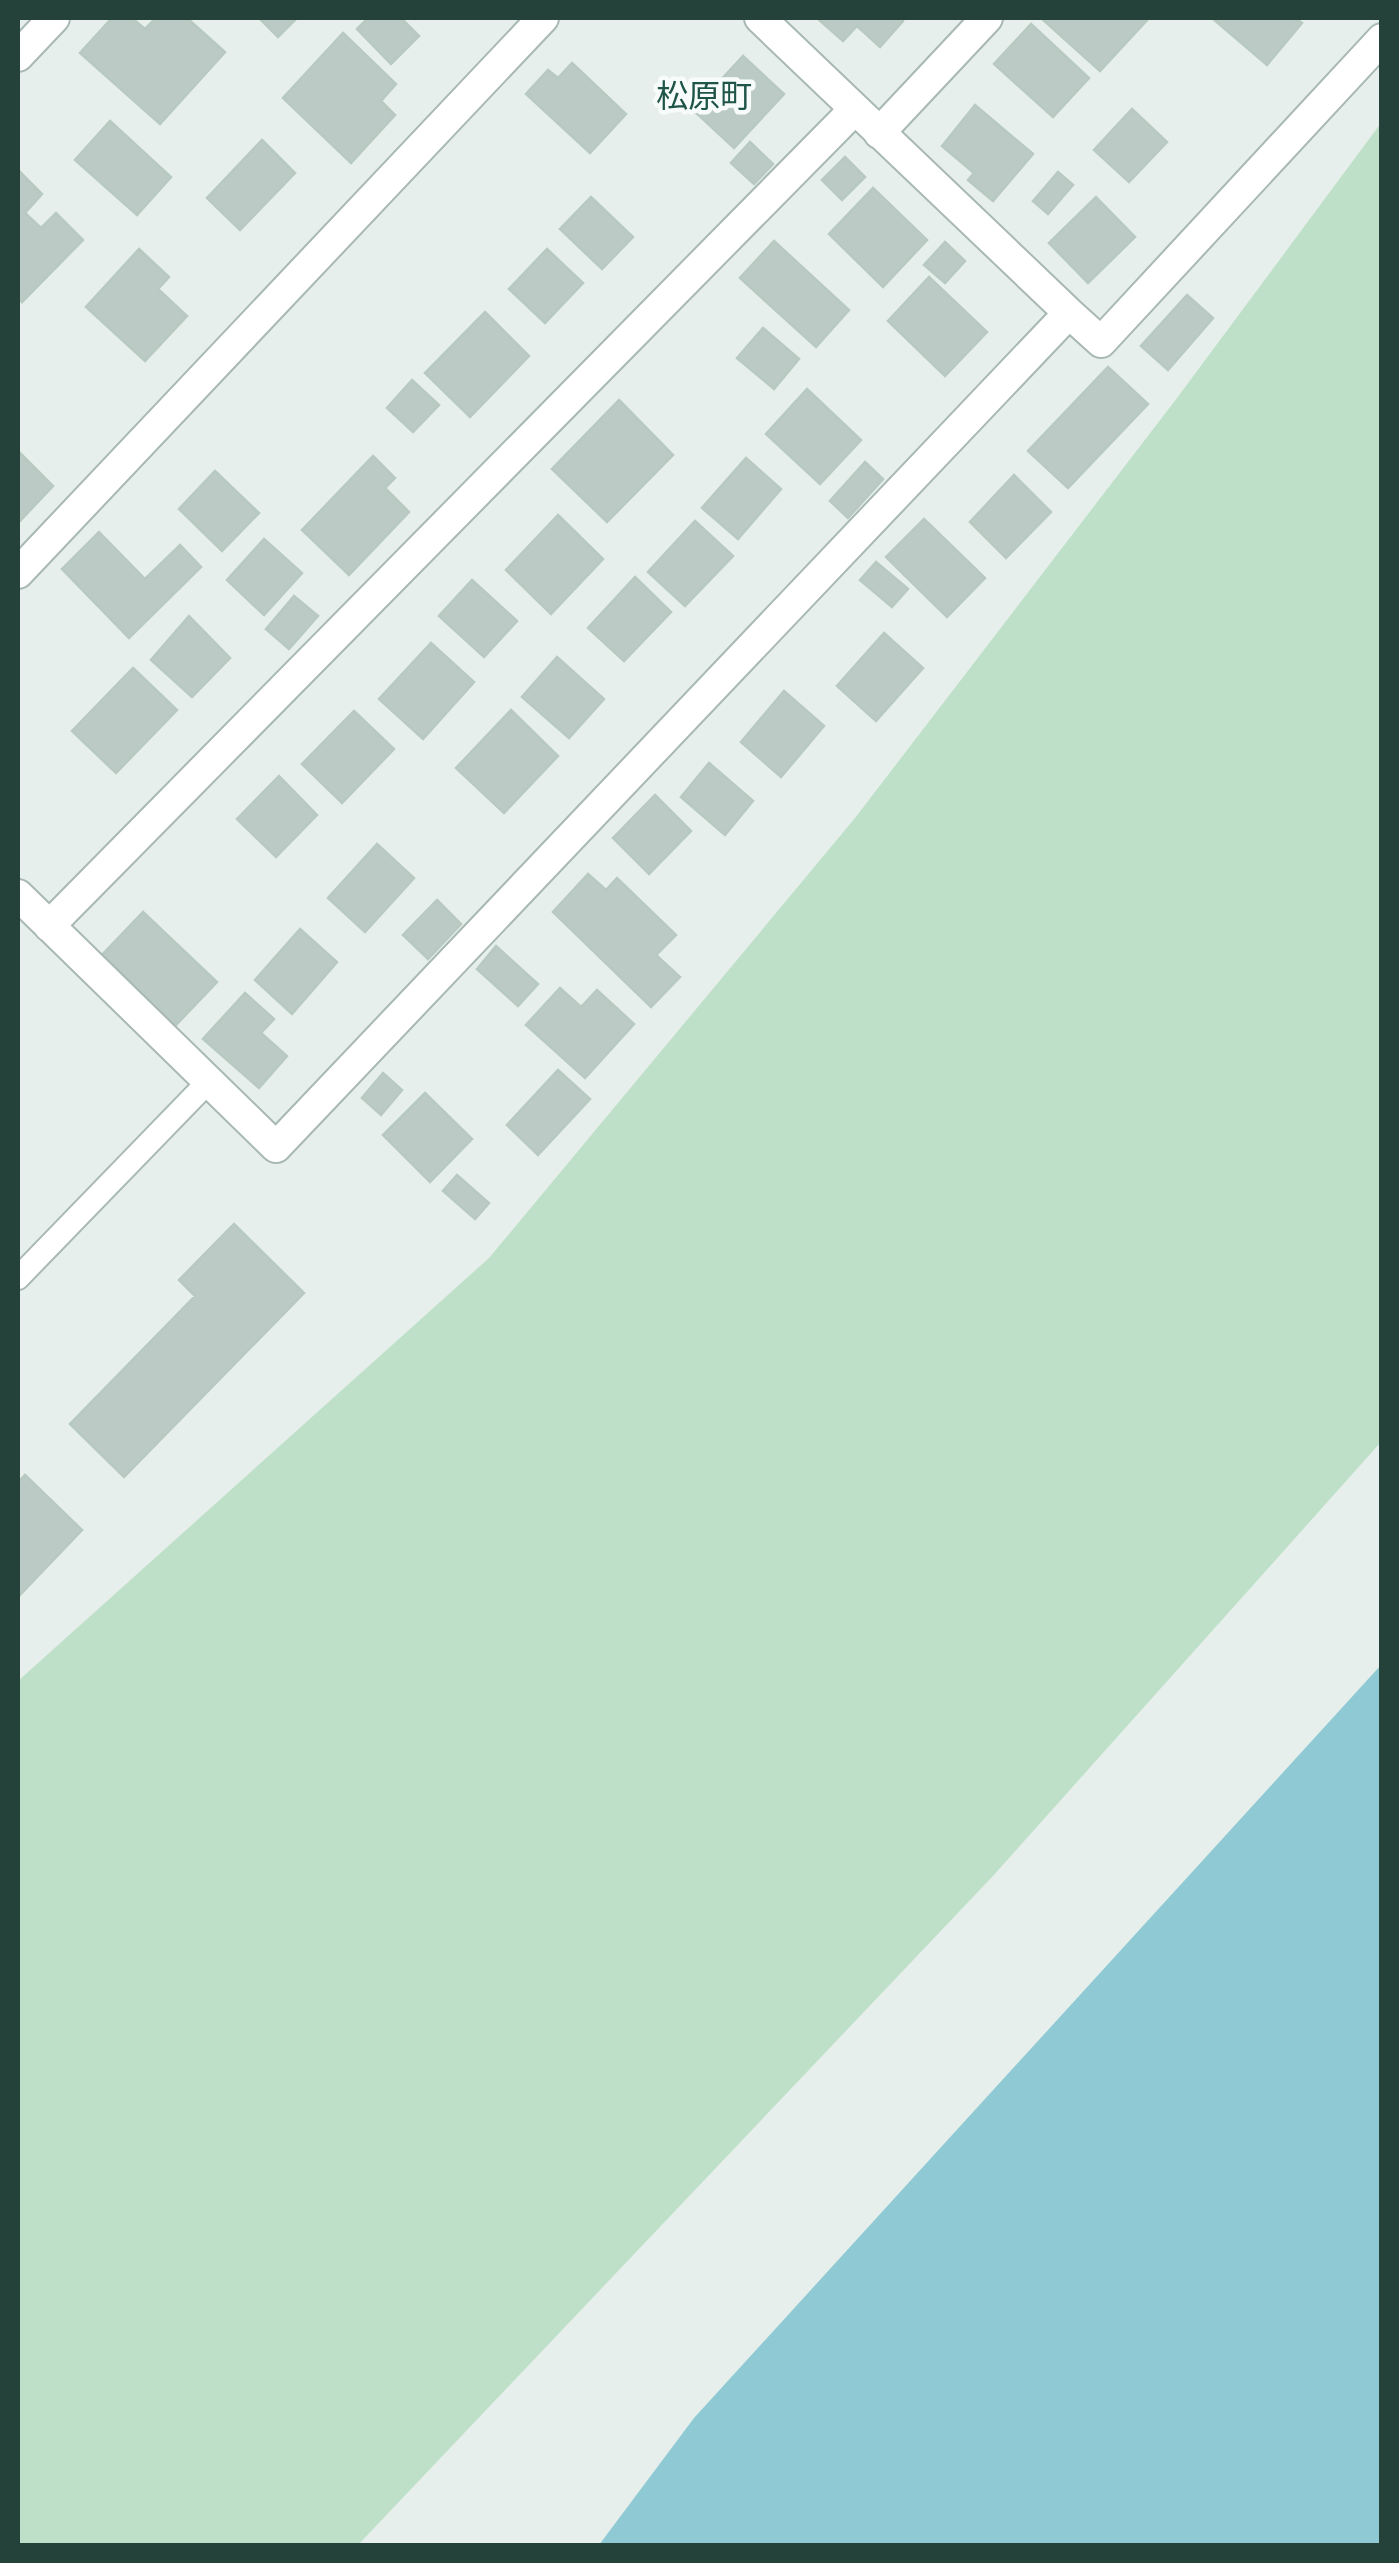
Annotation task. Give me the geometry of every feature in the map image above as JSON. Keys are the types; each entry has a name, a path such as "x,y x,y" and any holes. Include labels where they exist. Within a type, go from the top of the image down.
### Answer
{"street":[{"path":"18,56 54,18"},
{"path":"18,573 543,18"},
{"path":"760,18 1102,342 1382,39"},
{"path":"879,132 987,18"},
{"path":"49,926 855,108"},
{"path":"18,896 276,1147 1069,313"}],"lane":[{"path":"18,1278 209,1081"}],"green space":[{"path":"1381,123 1381,1442 992,1877 358,2545 18,2545 18,1681 489,1258 855,818 1177,398"}],"water":[{"path":"1381,1665 1381,2545 599,2545 694,2418"}],"building":[{"path":"112,18 132,18 145,29 156,18 187,18 225,52 160,124 80,53"},
{"path":"259,18 297,18 278,37"},
{"path":"368,18 401,18 419,36 391,64 357,29"},
{"path":"817,18 903,21 880,47 857,26 843,41"},
{"path":"1041,18 1149,18 1100,71"},
{"path":"1212,18 1295,18 1302,23 1267,65"},
{"path":"1031,24 1089,78 1053,117 994,64"},
{"path":"343,33 396,84 381,101 395,115 351,163 283,98"},
{"path":"743,56 784,94 734,148 693,110"},
{"path":"572,63 626,114 590,153 526,94 548,70 558,78"},
{"path":"975,105 1033,154 993,201 968,180 974,173 942,146"},
{"path":"1132,109 1167,142 1129,182 1094,150"},
{"path":"110,121 171,177 137,215 75,160"},
{"path":"262,140 295,173 240,230 207,198"},
{"path":"750,142 773,164 754,184 731,163"},
{"path":"845,157 865,177 842,200 822,180"},
{"path":"18,170 42,194 25,213 41,228 56,213 83,240 22,302 18,297"},
{"path":"1058,172 1073,185 1048,214 1033,201"},
{"path":"873,188 927,240 883,287 829,234"},
{"path":"591,197 633,237 602,269 560,229"},
{"path":"1096,197 1135,237 1088,283 1049,243"},
{"path":"774,241 849,310 816,347 740,278"},
{"path":"945,242 965,261 945,283 924,265"},
{"path":"139,249 169,277 158,289 187,316 145,361 86,307"},
{"path":"547,249 583,283 545,323 509,289"},
{"path":"929,277 987,332 945,376 888,321"},
{"path":"1187,295 1213,318 1168,370 1141,346"},
{"path":"485,312 529,356 470,417 425,373"},
{"path":"763,328 799,359 774,389 737,358"},
{"path":"1108,367 1148,404 1068,488 1028,451"},
{"path":"412,380 439,405 413,432 387,408"},
{"path":"807,389 861,440 820,484 766,434"},
{"path":"619,400 673,455 607,522 552,469"},
{"path":"18,451 53,486 18,523"},
{"path":"373,456 395,478 385,488 409,512 349,575 302,530"},
{"path":"746,458 781,489 738,539 702,508"},
{"path":"865,462 883,479 848,518 830,501"},
{"path":"215,471 259,513 222,551 179,509"},
{"path":"1014,475 1051,512 1006,558 970,522"},
{"path":"558,515 603,559 551,614 506,570"},
{"path":"924,519 985,578 947,617 886,557"},
{"path":"695,521 733,556 685,606 648,572"},
{"path":"99,532 145,579 180,545 201,567 129,638 62,569"},
{"path":"264,539 302,573 264,615 227,580"},
{"path":"876,562 908,589 892,607 860,580"},
{"path":"635,577 671,612 624,661 588,628"},
{"path":"472,580 517,621 484,657 439,616"},
{"path":"294,596 318,616 289,649 266,629"},
{"path":"189,616 230,658 192,697 151,660"},
{"path":"884,633 923,668 876,721 837,686"},
{"path":"431,643 474,682 423,739 379,699"},
{"path":"557,657 604,699 569,738 522,697"},
{"path":"133,668 177,710 116,773 72,731"},
{"path":"784,691 824,726 781,777 741,742"},
{"path":"511,710 558,756 504,813 456,768"},
{"path":"354,711 394,749 342,803 302,764"},
{"path":"709,763 753,801 725,835 681,797"},
{"path":"279,776 317,815 276,857 237,819"},
{"path":"655,795 691,831 649,874 613,838"},
{"path":"377,844 414,878 365,932 328,898"},
{"path":"588,874 606,890 617,878 676,935 656,955 680,977 651,1007 553,912"},
{"path":"437,900 461,924 428,959 403,935"},
{"path":"143,912 217,982 175,1026 101,956"},
{"path":"300,929 337,962 292,1014 255,980"},
{"path":"496,946 538,984 518,1006 477,969"},
{"path":"560,988 581,1007 597,990 634,1024 585,1078 526,1025"},
{"path":"245,993 274,1019 261,1033 287,1056 259,1088 203,1039"},
{"path":"558,1070 590,1099 538,1155 507,1125"},
{"path":"383,1073 402,1090 381,1115 362,1098"},
{"path":"425,1093 472,1139 430,1182 383,1135"},
{"path":"457,1175 489,1203 475,1219 443,1191"},
{"path":"234,1224 304,1293 124,1477 70,1424 195,1296 179,1280"},
{"path":"25,1475 82,1530 18,1597 18,1482"}],"district":[{"name":"松原町","path":"704,96"}]}
